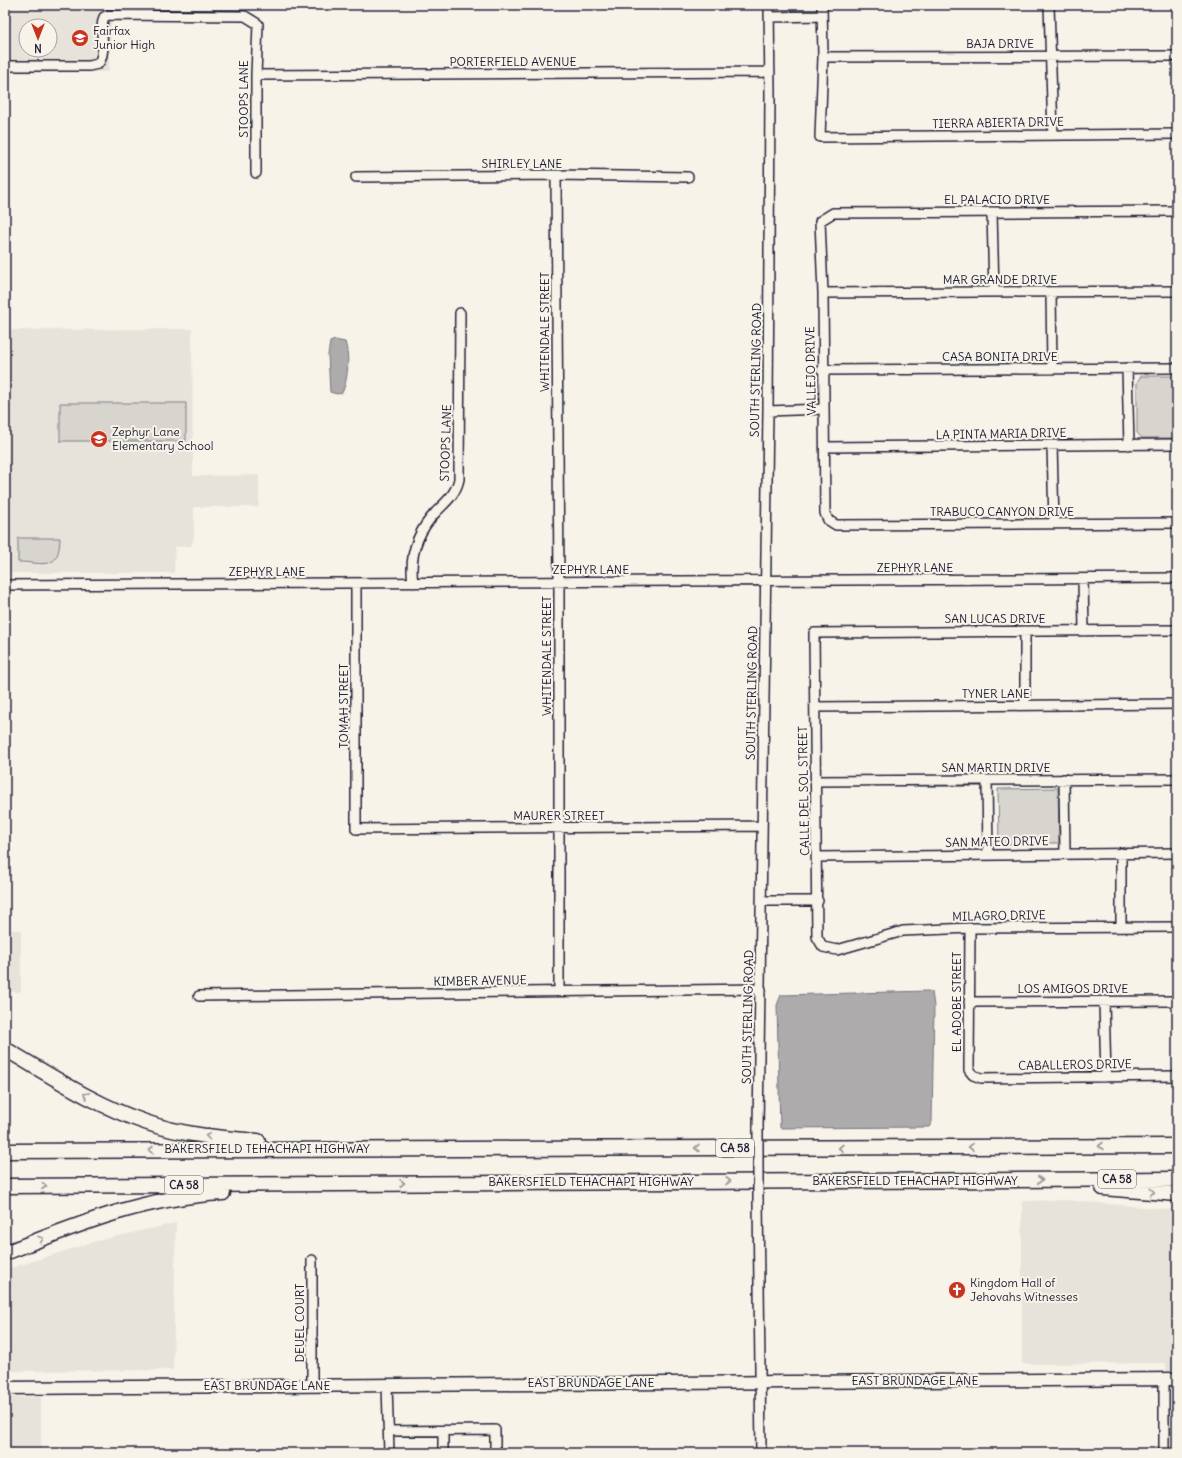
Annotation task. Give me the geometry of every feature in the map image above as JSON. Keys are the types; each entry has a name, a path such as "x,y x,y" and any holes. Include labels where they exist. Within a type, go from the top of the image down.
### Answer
{"highway":[{"path":"5,1049 105,1106 145,1122 165,1128 207,1136 330,1149"},
{"path":"1140,1146 1177,1139"},
{"name":"BAKERSFIELD TEHACHAPI HIGHWAY","path":"5,1151 1177,1146"},
{"name":"BAKERSFIELD TEHACHAPI HIGHWAY","path":"5,1186 1177,1179"},
{"path":"1058,1180 1076,1186 1177,1194"},
{"path":"5,1253 106,1214 156,1202 215,1193 363,1184"}],"main road":[{"name":"EAST BRUNDAGE LANE","path":"5,1388 1177,1379"}],"street":[{"name":"SOUTH STERLING ROAD","path":"761,1453 762,1382 758,1129 768,410 769,5"},
{"path":"822,5 823,57"},
{"path":"1049,5 1053,134"},
{"name":"STOOPS LANE","path":"5,66 83,66 98,64 102,52 102,23 104,17 108,15 245,16 258,24 256,75 256,173"},
{"path":"769,17 822,16"},
{"name":"BAJA DRIVE","path":"823,57 1177,56"},
{"name":"TIERRA ABIERTA DRIVE","path":"823,57 820,137 1177,134"},
{"name":"PORTERFIELD AVENUE","path":"256,75 770,72"},
{"name":"SHIRLEY LANE","path":"356,177 556,175 688,177"},
{"name":"WHITENDALE STREET","path":"556,175 559,582 559,992"},
{"name":"EL PALACIO DRIVE","path":"820,221 833,213 1177,211"},
{"path":"992,212 994,292"},
{"name":"VALLEJO DRIVE","path":"820,221 823,293 823,409 826,447 825,513 828,520"},
{"name":"MAR GRANDE DRIVE","path":"823,293 1177,291"},
{"path":"1051,292 1052,369"},
{"name":"STOOPS LANE","path":"413,583 412,562 417,540 428,521 454,493 459,479 460,312"},
{"path":"1128,368 1129,445"},
{"name":"CASA BONITA DRIVE","path":"822,370 1177,368"},
{"path":"768,410 823,409"},
{"name":"LA PINTA MARIA DRIVE","path":"826,447 1177,444"},
{"path":"1052,445 1054,523"},
{"name":"TRABUCO CANYON DRIVE","path":"828,520 836,525 1177,523"},
{"name":"ZEPHYR LANE","path":"5,585 1177,578"},
{"path":"1083,579 1084,631"},
{"name":"TOMAH STREET","path":"356,584 356,829"},
{"name":"SAN LUCAS DRIVE","path":"814,633 1177,630"},
{"path":"1025,631 1025,705"},
{"name":"CALLE DEL SOL STREET","path":"814,633 815,781 818,901 817,937 823,947"},
{"name":"TYNER LANE","path":"815,707 1177,704"},
{"path":"1064,779 1065,854"},
{"name":"SAN MARTIN DRIVE","path":"815,781 1177,779"},
{"path":"988,780 988,854"},
{"name":"MAURER STREET","path":"356,829 762,826"},
{"path":"1121,853 1121,927"},
{"name":"SAN MATEO DRIVE","path":"817,857 1177,853"},
{"path":"762,901 818,901"},
{"name":"MILAGRO DRIVE","path":"823,947 836,950 903,931 970,928 1177,927"},
{"name":"EL ADOBE STREET","path":"970,928 969,1070 973,1075"},
{"name":"KIMBER AVENUE","path":"199,996 761,989"},
{"path":"1104,1001 1106,1077"},
{"name":"LOS AMIGOS DRIVE","path":"969,1002 1177,1001"},
{"name":"CABALLEROS DRIVE","path":"973,1075 981,1078 1177,1076"},
{"name":"DEUEL COURT","path":"312,1260 312,1385"},
{"path":"1164,1379 1164,1453"},
{"path":"387,1384 389,1453"},
{"path":"389,1431 495,1430 495,1453"},
{"path":"442,1453 443,1431"}],"shaded area":[{"name":"Fairfax Junior High","path":"5,5 179,5 112,6 109,72 5,73"},
{"name":"Zephyr Lane Elementary School","path":"192,329 193,476 259,475 259,507 194,507 194,538 191,546 175,547 174,573 5,573 5,330"},
{"path":"335,340 345,342 348,361 344,388 342,393 337,394 330,392 328,355 330,342"},
{"path":"1141,376 1177,376 1177,438 1142,438 1137,433 1137,382"},
{"path":"60,403 186,403 186,441 60,441"},
{"path":"18,538 60,538 57,557 53,561 42,564 18,562"},
{"path":"1058,788 1059,843 999,844 998,789"},
{"path":"5,930 21,930 21,992 5,992"},
{"path":"932,992 934,1006 932,1122 929,1127 780,1128 777,1005 781,995"},
{"path":"1064,1200 1177,1210 1177,1372 1166,1372 1166,1363 1022,1364 1022,1201"},
{"path":"176,1223 173,1370 5,1371 5,1270 96,1241"},
{"path":"5,1397 41,1397 41,1450 5,1449"}],"place":[{"name":"Fairfax Junior High","path":"80,38"},
{"name":"Zephyr Lane Elementary School","path":"99,439"},
{"name":"Kingdom Hall of Jehovahs Witnesses","path":"957,1290"}]}
